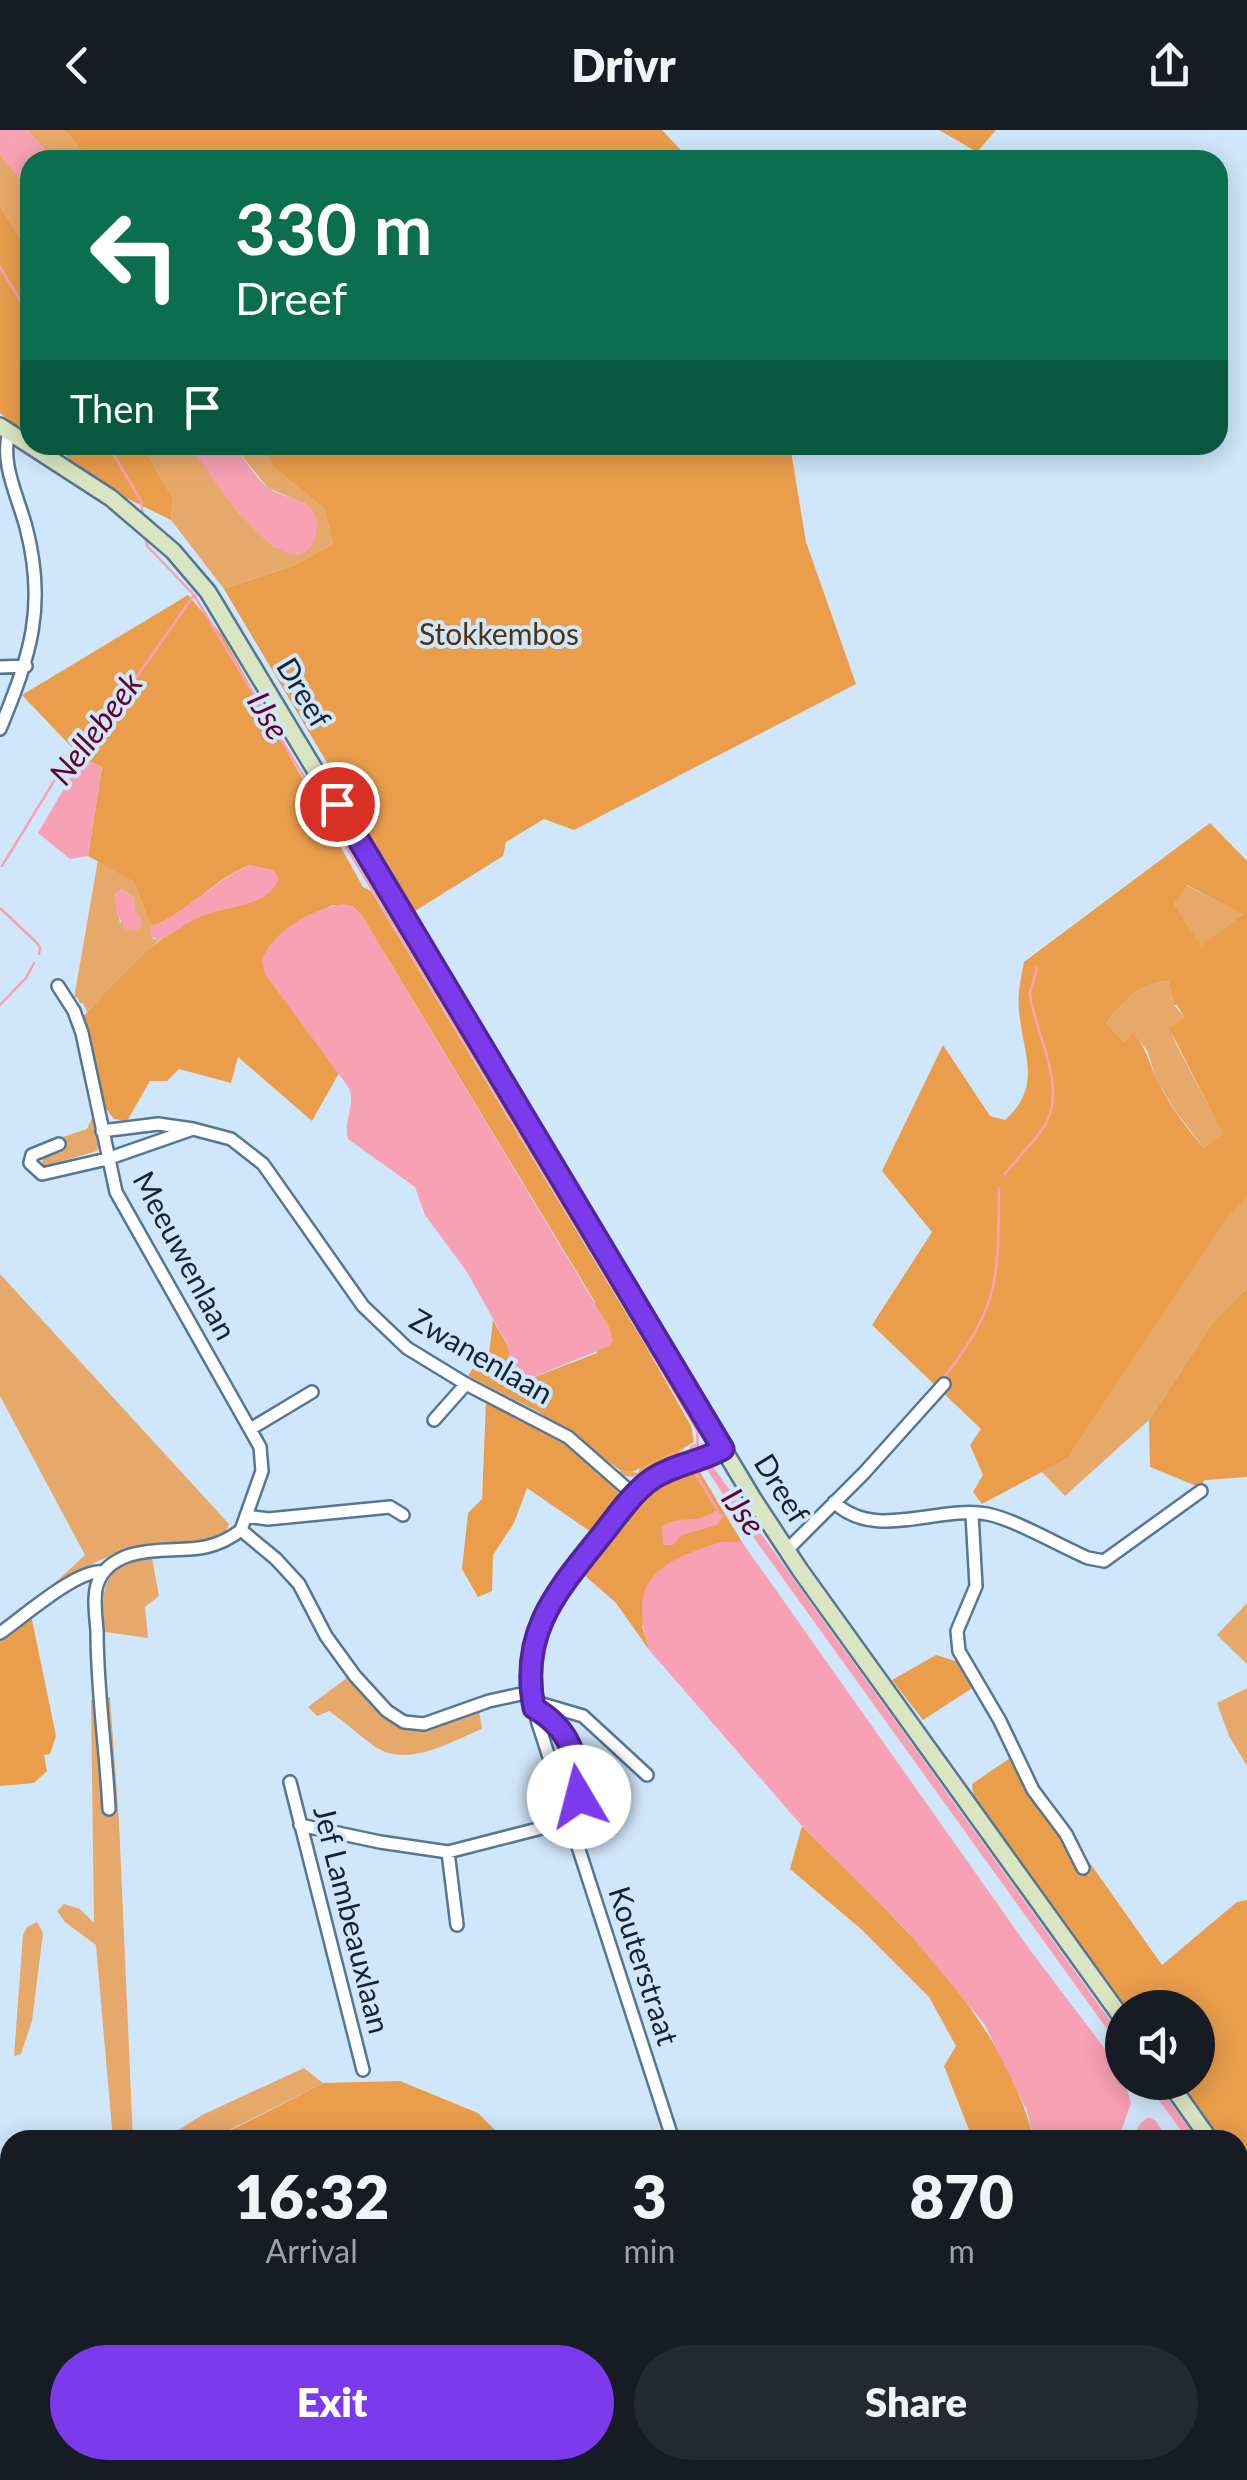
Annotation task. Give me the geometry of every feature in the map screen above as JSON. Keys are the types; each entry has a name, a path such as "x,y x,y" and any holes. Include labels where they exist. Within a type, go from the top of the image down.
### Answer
{"main road":[{"name":"Dreef","path":"44,455 111,498 154,534 192,571 235,633 787,1550 1105,1994"},
{"path":"1182,2100 1203,2130"}],"street":[{"path":"0,730 26,666 35,622 36,578 23,517 1,456 4,429"},
{"path":"0,666 26,666"},
{"name":"Meeuwenlaan","path":"58,986 82,1032 116,1192 260,1446 262,1471 241,1530"},
{"name":"Zwanenlaan","path":"102,1132 158,1124 193,1129 231,1140 255,1156 363,1306 407,1348 466,1384 568,1436 634,1495"},
{"path":"60,1144 32,1155 30,1163 34,1169 42,1174 107,1158 193,1129"},
{"path":"434,1420 466,1384"},
{"path":"787,1550 944,1384"},
{"path":"252,1428 312,1392"},
{"name":"Kouterstraat","path":"670,2130 532,1700 533,1642 547,1608 634,1495 653,1478 723,1449"},
{"path":"834,1502 841,1510 878,1520 990,1514 1088,1558 1104,1561 1201,1492"},
{"path":"246,1516 268,1519 390,1508 403,1515"},
{"path":"972,1514 976,1586 956,1632 958,1650 1000,1721 1033,1790 1066,1834 1083,1868"},
{"path":"108,1809 106,1737 97,1682 96,1588 102,1572 135,1554 212,1548 241,1530 276,1559 298,1584 326,1636 355,1676 387,1711 404,1722 424,1724 488,1702 532,1700 583,1716 647,1775"},
{"path":"0,1633 78,1578 93,1571 102,1572"},
{"path":"300,1824 448,1852 567,1815 579,1797 574,1753 562,1729 532,1700"},
{"name":"Jef Lambeauxlaan","path":"290,1782 363,2070"},
{"path":"448,1852 457,1924"}],"shaded area":[{"path":"28,130 65,130 81,150 45,150"},
{"path":"0,154 20,179 20,238 0,206"},
{"path":"148,455 197,455 239,513 274,547 306,504 268,488 241,455 267,455 274,468 324,508 333,544 293,566 224,589 171,520 173,499"},
{"path":"98,860 134,882 149,922 155,925 151,927 153,939 159,940 87,1012 83,1003 74,998","holes":["122,889 133,897 135,910 120,923 115,895"]},
{"path":"1186,885 1243,914 1201,947 1174,904"},
{"path":"1168,981 1174,1005 1184,1017 1170,1028 1224,1135 1204,1148 1156,1079 1147,1050 1133,1034 1124,1042 1106,1023 1140,989"},
{"path":"94,1114 97,1151 42,1167 43,1158 62,1152 60,1138 87,1129"},
{"path":"1247,1197 1247,1288 1213,1322 1149,1420 1065,1496 1042,1472 1068,1458 1226,1218"},
{"path":"0,1274 229,1524 226,1532 201,1543 132,1550 106,1557 29,1607 85,1555 0,1396"},
{"path":"687,1446 647,1474 620,1474 620,1470 638,1473 640,1468"},
{"path":"152,1558 159,1596 145,1607 148,1638 105,1632 103,1603 108,1581 123,1566"},
{"path":"1247,1603 1247,1664 1217,1635"},
{"path":"348,1677 379,1713 392,1722 419,1727 479,1710 482,1729 428,1751 400,1755 387,1752 329,1711 317,1716 308,1707"},
{"path":"1247,1688 1247,1766 1229,1736 1217,1703"},
{"path":"110,1697 133,2130 112,2130 96,1945 65,1922 57,1911 64,1904 80,1909 94,1923 91,1700"},
{"path":"37,1922 43,1933 32,2021 21,2054 14,2056 23,1935 27,1927"},
{"path":"304,2068 323,2083 230,2130 179,2130 202,2115"}],"green space":[{"path":"65,130 662,130 681,150 81,150"},
{"path":"939,130 996,130 979,150"},
{"path":"0,206 20,238 20,427 0,413"},
{"path":"65,455 148,455 173,499 171,520 126,498"},
{"name":"Stokkembos","path":"267,455 792,455 806,542 856,684 574,830 544,819 506,842 503,856 415,911 224,589 293,566 333,544 324,508 274,468"},
{"path":"188,595 222,635 363,887 371,891 644,1343 691,1426 694,1442 632,1472 620,1470 539,1412 468,1376 473,1368 488,1363 493,1320 510,1350 508,1362 527,1380 597,1353 595,1302 362,916 352,906 333,905 308,916 306,1027 339,1073 312,1121 238,1057 231,1083 179,1069 167,1081 150,1081 127,1121 114,1119 106,1109 96,1084 82,1018 166,935 200,916 262,897 250,865 168,919 155,925 149,922 134,882 88,856 102,767 82,758 22,695"},
{"path":"1210,823 1247,861 1247,1197 1226,1219 1068,1458 982,1504 973,1492 983,1475 970,1445 981,1429 872,1325 932,1232 882,1171 943,1045 990,1116 1005,1120 1017,1107 1024,1094 1028,1068 1019,1004 1024,962","holes":["1187,885 1242,914 1243,914 1201,946 1174,904","1168,981 1174,1005 1184,1017 1169,1028 1223,1134 1204,1148 1168,1100 1133,1033 1124,1042 1106,1023 1140,989"]},
{"path":"1247,1288 1247,1477 1205,1480 1199,1487 1150,1467 1149,1420 1213,1322"},
{"path":"486,1401 556,1434 608,1477 618,1491 618,1499 594,1534 527,1488 514,1523 493,1555 492,1591 478,1597 462,1569 468,1513 482,1499"},
{"path":"698,1469 742,1542 721,1542 642,1626 650,1651 616,1603 582,1573 646,1496 679,1475"},
{"path":"30,1610 56,1736 50,1754 44,1755 47,1771 34,1783 0,1786 0,1629"},
{"path":"936,1655 955,1661 958,1656 977,1685 923,1720 892,1680"},
{"path":"1013,1756 1069,1841 1092,1866 1162,1965 1237,1902 1247,1900 1247,2130 1212,2130 1192,2100 1215,2100 1215,1990 1113,1990 974,1800 972,1784"},
{"path":"802,1826 940,1968 997,2049 1031,2130 969,2130 944,2066 956,2046 929,1997 861,1929 790,1869"},
{"path":"400,2081 478,2113 495,2130 232,2130 323,2083"}],"water":[{"path":"0,130 28,130 45,150 20,150 20,179 0,154"},
{"path":"197,455 240,455 267,487 310,508 317,524 313,543 300,554 284,552 265,540"},
{"path":"82,758 102,767 88,856 70,859 38,833"},
{"path":"250,865 273,870 279,878 266,895 202,916 159,940 150,936 151,927"},
{"path":"122,889 133,897 142,920 135,931 125,929 116,911 115,896"},
{"path":"342,904 352,906 362,916 609,1327 613,1342 607,1347 516,1384 511,1382 506,1342 467,1272 425,1215 415,1187 348,1139 349,1088 265,974 262,961 274,940 294,923"},
{"path":"711,1464 1105,2013 1105,2026 728,1502 704,1465"},
{"path":"715,1511 724,1515 717,1525 682,1535 673,1545 663,1545 662,1527 668,1523 702,1518"},
{"path":"721,1542 742,1542 1030,1950 1105,2049 1105,2100 1131,2103 1122,2130 1032,2130 1027,2111 985,2025 908,1932 802,1826 650,1651 642,1607 645,1591 652,1577 680,1557"},
{"path":"1159,2100 1169,2100 1191,2130 1181,2130"},
{"path":"1148,2117 1162,2130 1137,2130"}],"waterway":[{"name":"IJse","path":"0,267 20,300"},
{"name":"IJse","path":"114,455 141,501 143,516"},
{"name":"IJse","path":"146,538 147,546 194,595 637,1328 697,1430 702,1455"},
{"name":"Nellebeek","path":"2,866 67,760 100,729 194,595"},
{"name":"Nellebeek","path":"0,908 36,942 39,954"},
{"name":"Nellebeek","path":"0,1005 26,978 34,963"},
{"path":"1005,1174 1041,1132 1051,1111 1052,1080 1030,992 1037,968"},
{"path":"945,1376 977,1329 993,1288 999,1188"},
{"path":"691,1453 691,1447 698,1444"},
{"path":"693,1469 718,1511"}],"route":[{"path":"337,804 723,1449 653,1478 634,1495 554,1596 541,1620 531,1653 530,1692 534,1708 567,1736 576,1762 579,1797"}]}
